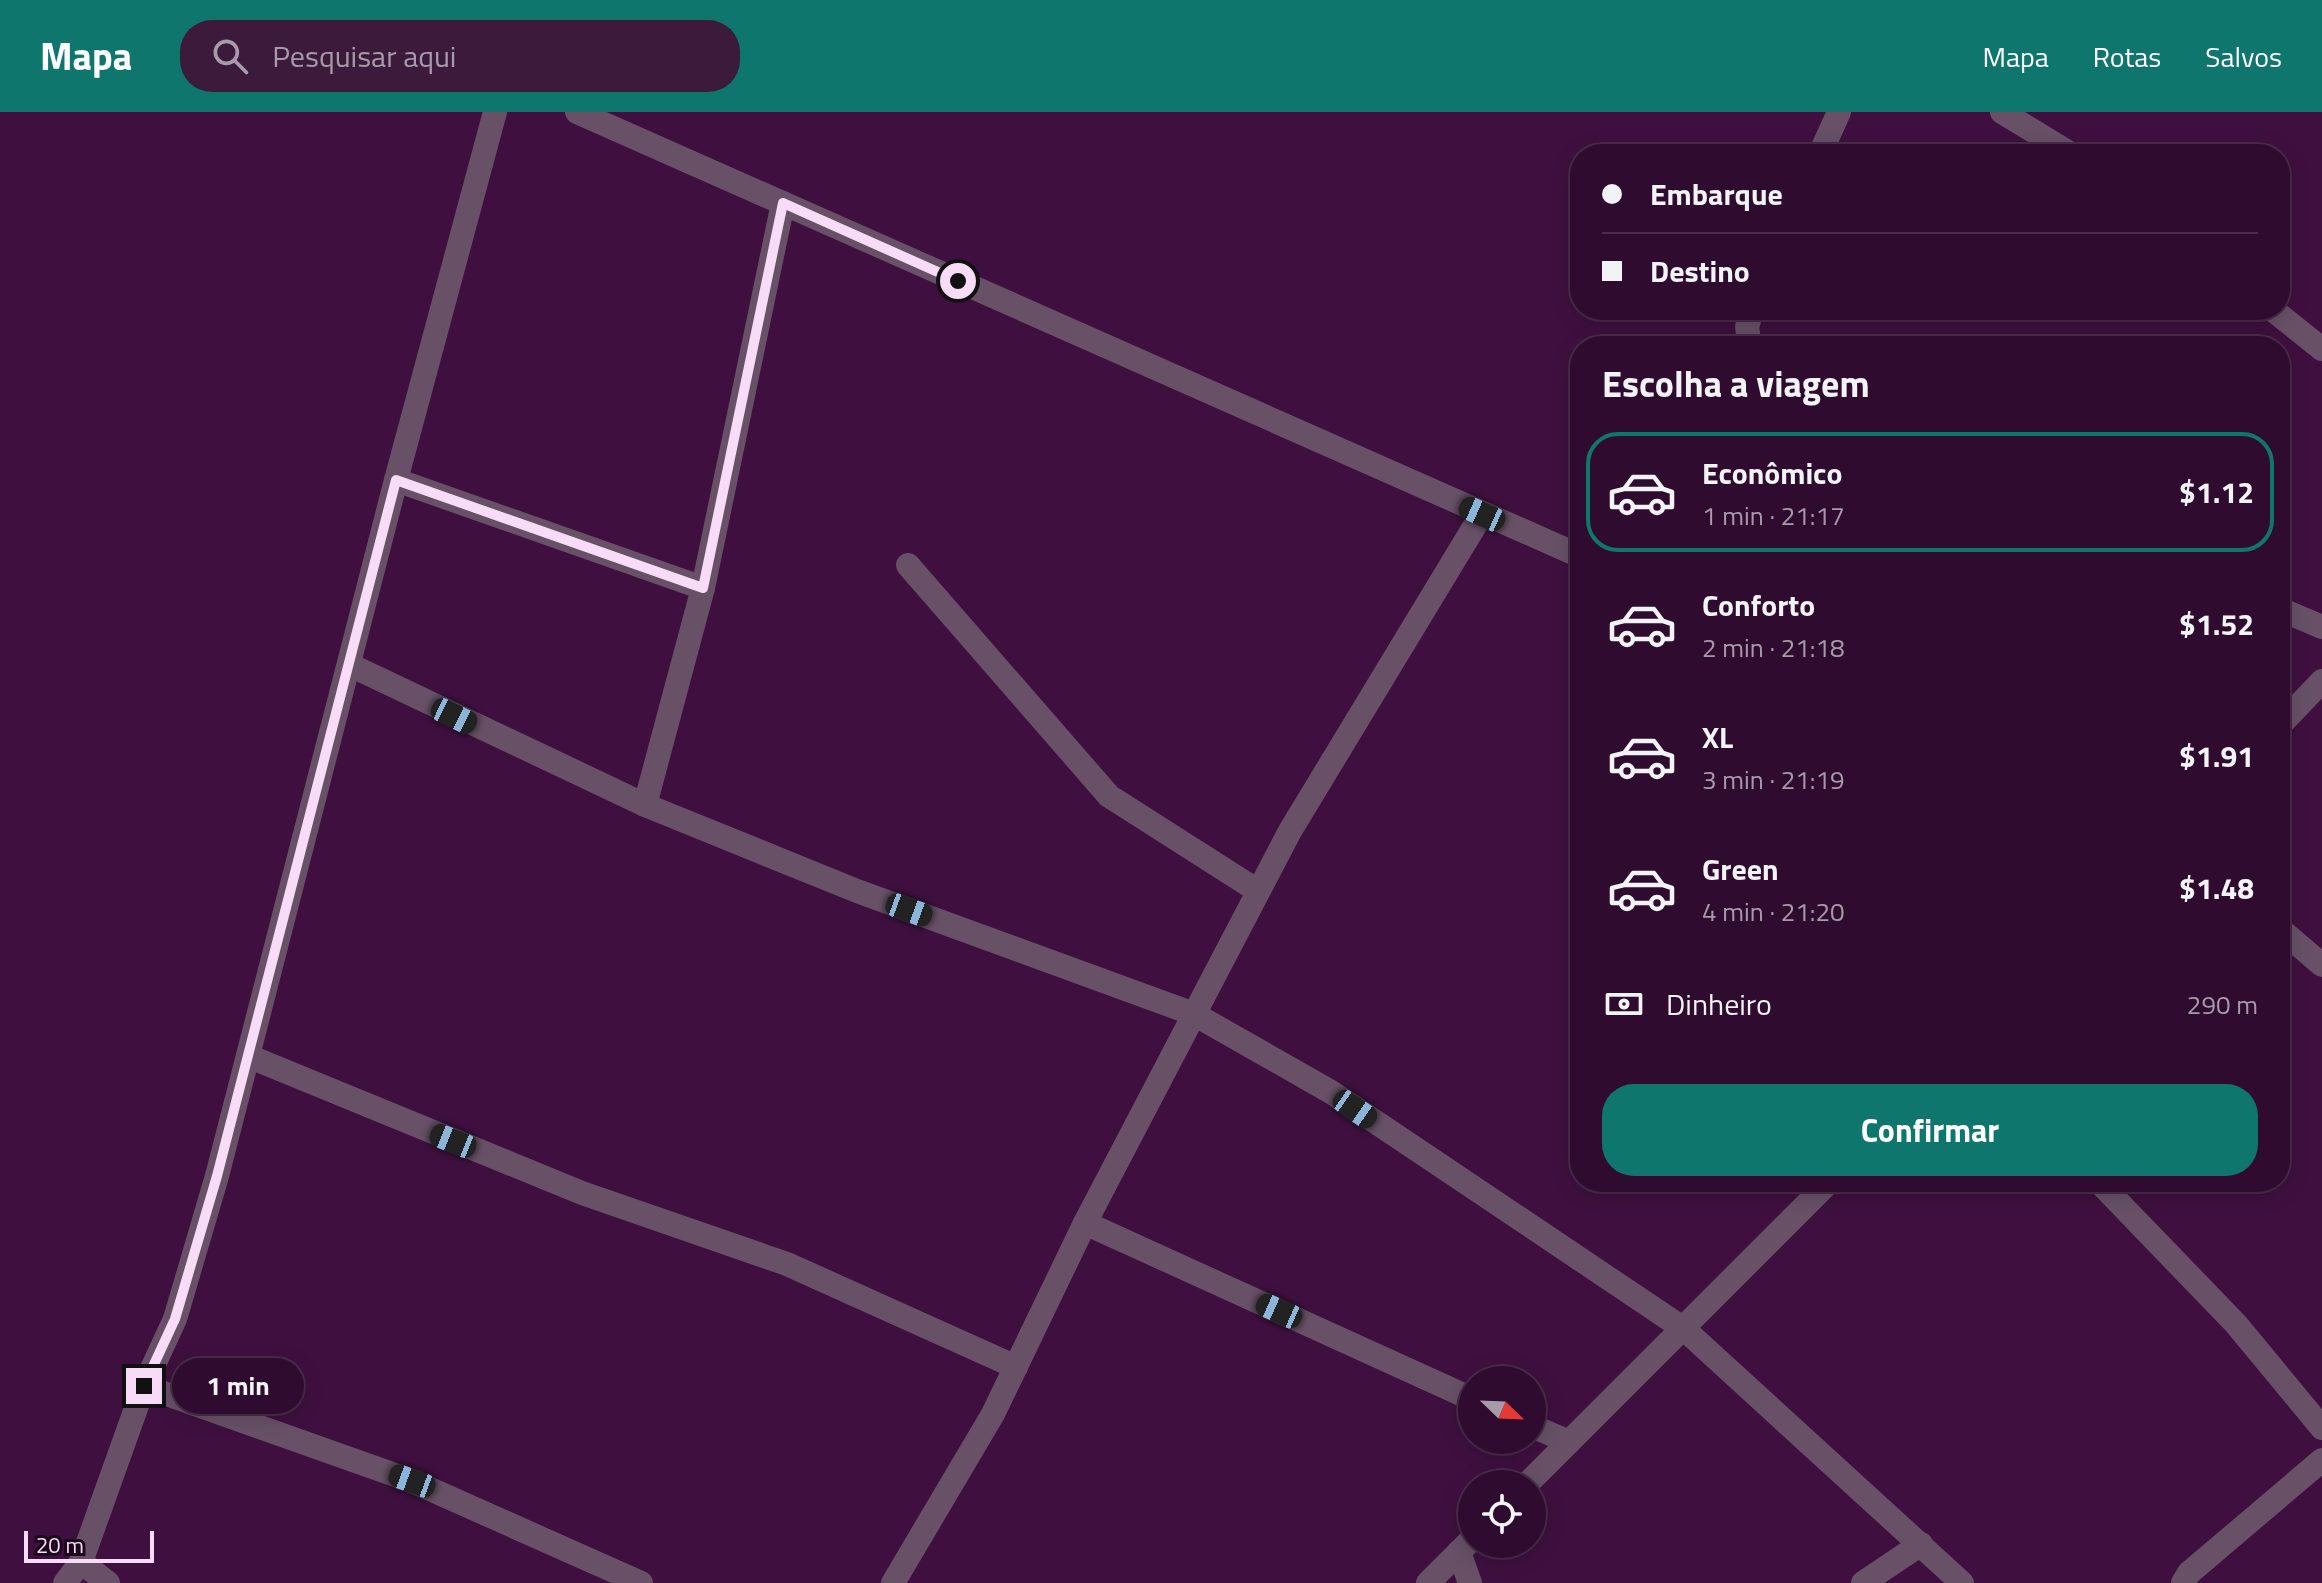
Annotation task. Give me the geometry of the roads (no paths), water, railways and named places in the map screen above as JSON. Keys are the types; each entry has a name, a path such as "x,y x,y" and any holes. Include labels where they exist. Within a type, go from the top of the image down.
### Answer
{"street":[{"path":"65,1583 81,1562 144,1386 175,1319 248,1056 396,480 495,112"},
{"path":"577,112 1570,552"},
{"path":"1825,144 1839,112"},
{"path":"2002,112 2055,144"},
{"path":"645,805 703,588 783,203"},
{"path":"2286,320 2322,349"},
{"path":"396,480 703,588"},
{"path":"893,1583 975,1447 1085,1223 1290,831 1482,514"},
{"path":"908,565 1109,796 1258,891"},
{"path":"2290,613 2322,627"},
{"path":"350,665 645,805 857,891 1194,1014 1331,1092 1684,1329 1962,1583"},
{"path":"2290,715 2322,681"},
{"path":"2290,938 2322,965"},
{"path":"248,1056 582,1193 787,1264 1016,1367"},
{"path":"1541,1470 1819,1192"},
{"path":"2109,1192 2236,1324 2322,1428"},
{"path":"1085,1223 1458,1393"},
{"path":"144,1386 412,1481 641,1583"},
{"path":"1546,1432 1569,1442"},
{"path":"2183,1583 2189,1573 2322,1460"},
{"path":"1863,1583 1921,1544"},
{"path":"1428,1583 1458,1554"},
{"path":"1467,1558 1470,1583"},
{"path":"81,1562 108,1583"}]}
